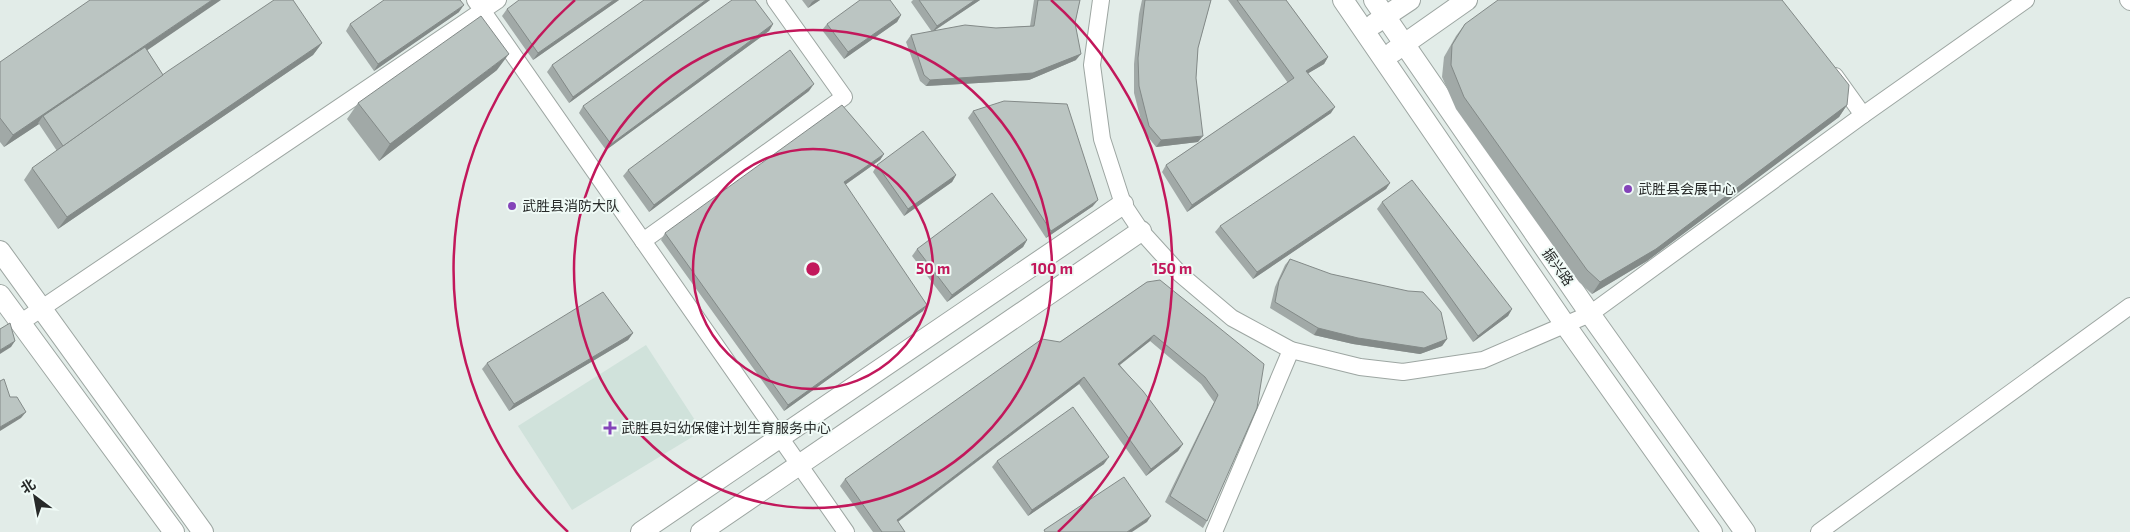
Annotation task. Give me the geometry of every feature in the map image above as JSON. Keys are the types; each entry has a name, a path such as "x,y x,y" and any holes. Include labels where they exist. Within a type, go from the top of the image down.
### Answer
{"main road":[{"name":"振兴路","path":"1343,0 1566,326 1712,532"},
{"name":"振兴路","path":"1374,0 1590,314 1745,532"},
{"path":"1364,29 1386,17 1410,0"},
{"path":"1384,59 1467,0"},
{"path":"641,532 1123,204"},
{"path":"701,532 1141,231"},
{"path":"0,251 203,532"},
{"path":"0,295 174,532"}],"street":[{"path":"20,322 478,6 498,0"},
{"path":"643,241 844,97 775,0"},
{"path":"1101,0 1092,64 1102,139 1123,204 1141,231 1180,274 1232,318 1291,350 1360,367 1403,372 1483,360 1566,326 1590,314 1863,115 2026,0"},
{"path":"478,6 846,532"},
{"path":"1824,61 1863,115"},
{"path":"1819,532 2130,306"},
{"path":"1214,532 1291,350"}],"shaded area":[{"name":"武胜县妇幼保健计划生育服务中心","path":"646,345 702,431 572,510 518,426"}],"building":[{"path":"90,0 212,0 13,135 0,118 0,62"},
{"path":"274,0 293,0 322,43 67,217 32,168 168,71"},
{"path":"384,0 460,0 464,5 378,64 350,24"},
{"path":"519,0 614,0 538,53 507,9"},
{"path":"644,0 706,0 573,97 552,65"},
{"path":"732,0 755,0 773,24 611,144 583,106"},
{"path":"860,0 890,0 901,15 848,52 827,24"},
{"path":"919,0 975,0 937,26"},
{"path":"1038,0 1080,0 1075,23 1081,54 1033,73 930,80 924,75 911,35 965,25 996,28 1034,26"},
{"path":"1145,0 1211,0 1198,48 1196,78 1203,136 1161,140 1149,126 1139,86 1138,58"},
{"path":"1237,0 1286,0 1328,57 1306,71 1335,107 1192,205 1166,165 1294,78"},
{"name":"武胜县会展中心","path":"1498,0 1782,0 1849,85 1847,105 1656,249 1600,282 1587,270 1464,97 1451,65 1452,45 1465,24"},
{"path":"481,16 509,54 390,144 358,103"},
{"path":"145,47 163,75 63,146 43,116"},
{"path":"790,50 814,84 654,205 628,170"},
{"path":"1004,101 1067,104 1098,200 1051,231 973,111"},
{"path":"842,105 884,154 844,182 927,305 788,405 665,233"},
{"path":"923,131 956,175 908,209 877,165"},
{"path":"1354,136 1390,183 1257,272 1220,226"},
{"path":"1412,180 1512,309 1478,336 1382,202"},
{"path":"992,193 1027,240 952,295 917,249"},
{"path":"1290,259 1331,274 1408,291 1423,292 1441,312 1447,339 1424,348 1358,338 1318,328 1275,302 1279,281"},
{"path":"1160,280 1264,364 1257,408 1207,521 1170,496 1218,395 1205,377 1154,335 1118,364 1143,391 1183,444 1151,469 1084,377 897,520 905,532 882,532 845,479 1042,339 1060,342 1147,282"},
{"path":"603,292 633,333 514,404 487,363"},
{"path":"10,323 15,341 0,350 0,329"},
{"path":"4,379 10,397 17,397 26,412 0,427 0,381"},
{"path":"1073,407 1109,457 1032,510 997,461"},
{"path":"1124,477 1151,516 1127,532 1045,532 1044,530"}],"place":[{"name":"武胜县会展中心","path":"1628,189"},
{"name":"武胜县消防大队","path":"512,206"},
{"name":"武胜县妇幼保健计划生育服务中心","path":"610,428"}]}
